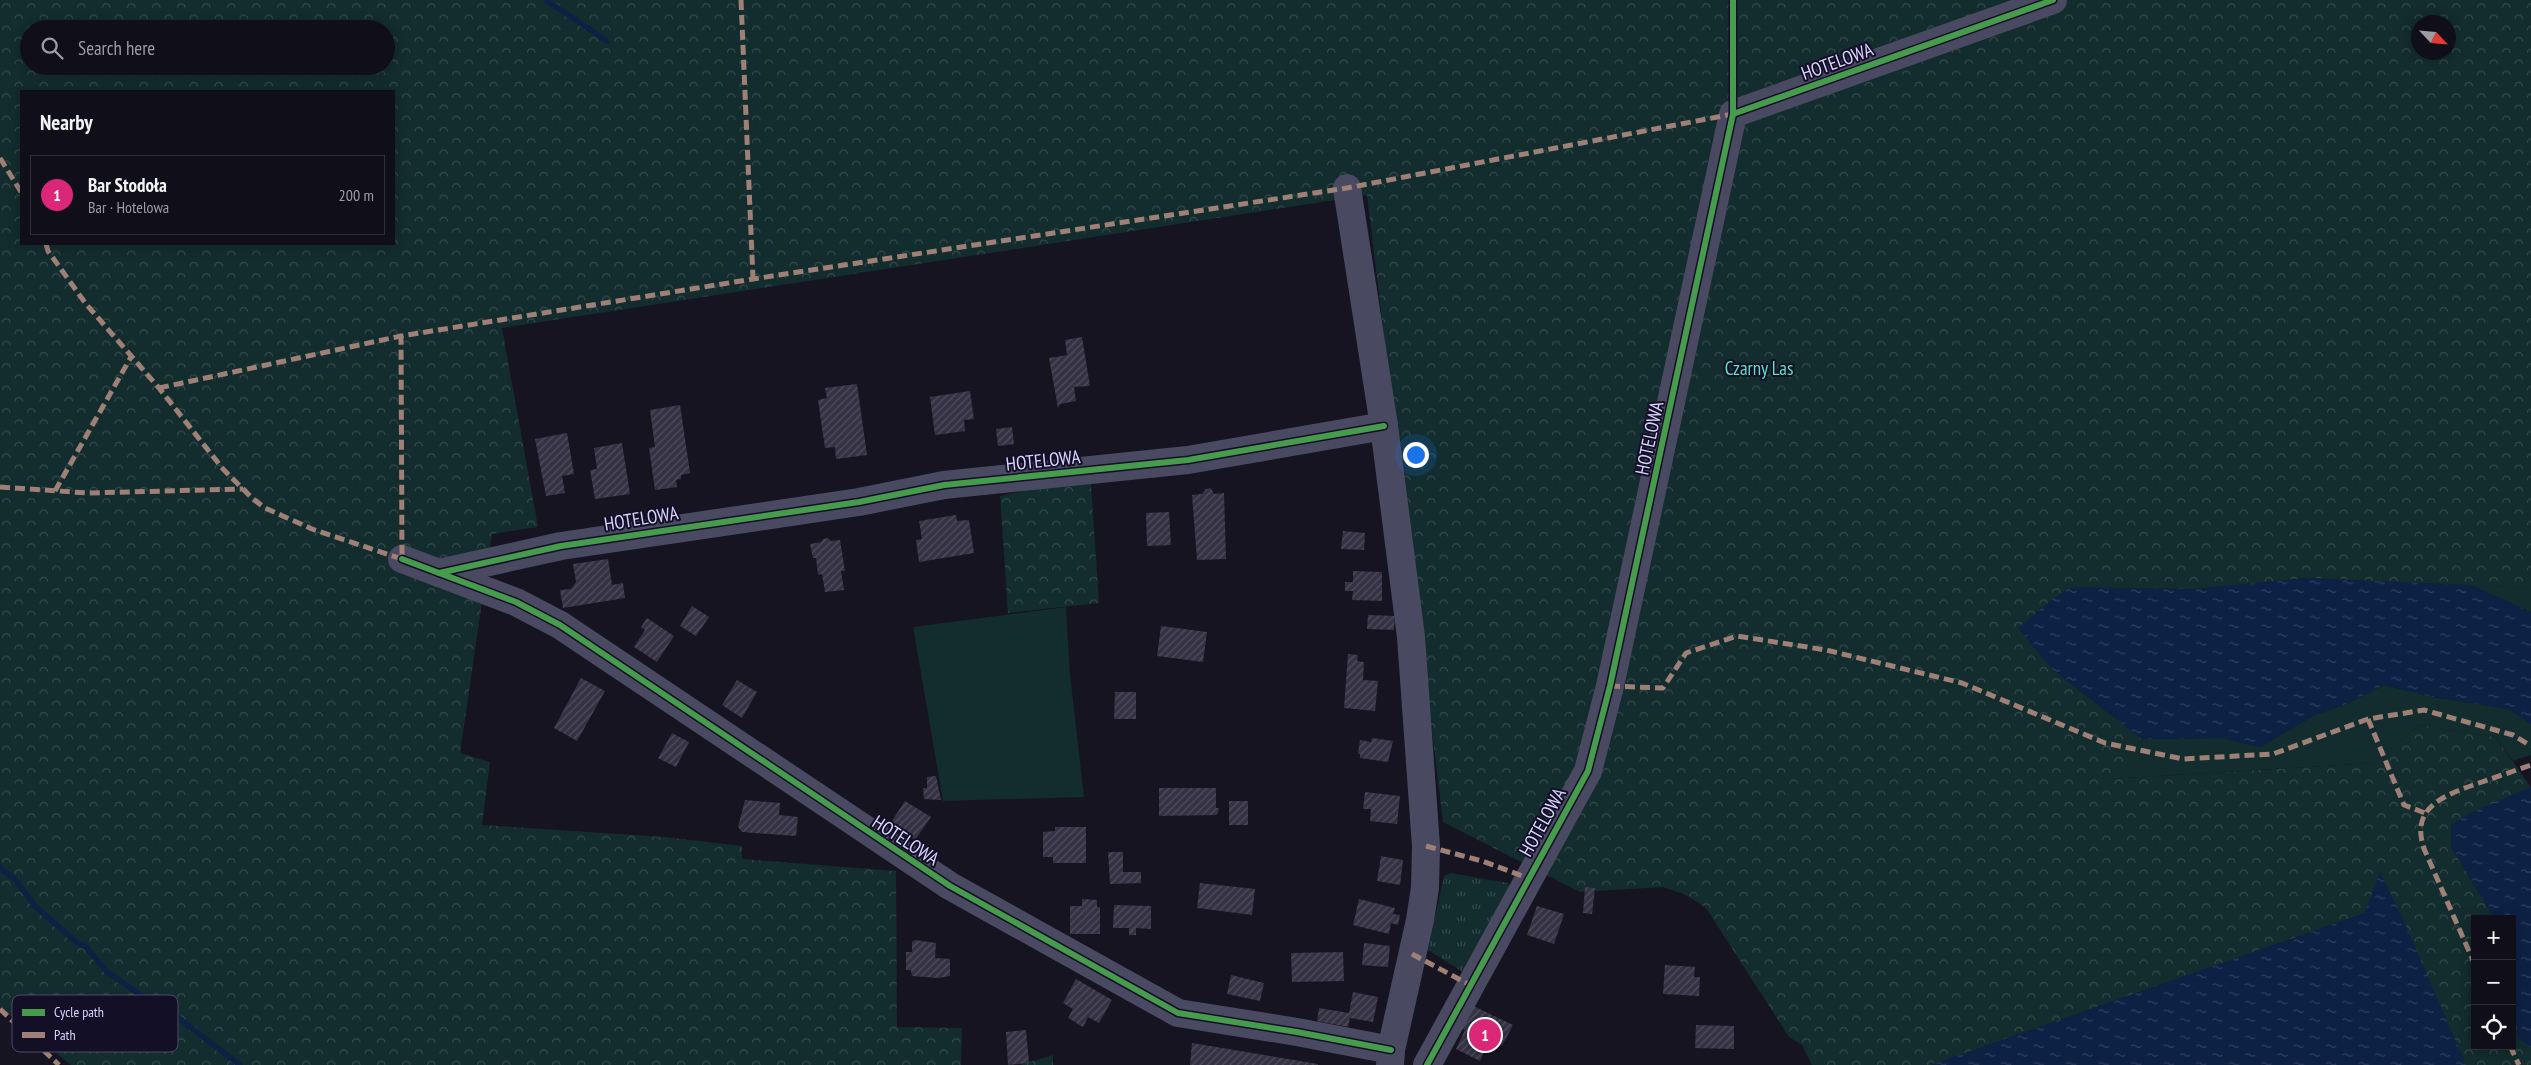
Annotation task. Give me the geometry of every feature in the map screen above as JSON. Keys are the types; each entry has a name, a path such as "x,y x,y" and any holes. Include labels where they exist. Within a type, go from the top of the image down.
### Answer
{"street":[{"name":"HOTELOWA","path":"1427,1065 1588,771 1612,677 1733,114 2053,0"},
{"name":"HOTELOWA","path":"402,559 516,602 560,625 950,886 1178,1013 1297,1032 1390,1058 1420,920 1427,866 1411,637 1384,426 1346,188"},
{"name":"HOTELOWA","path":"439,573 561,546 859,502 944,484 1188,460 1384,426"}],"green space":[{"name":"Czarny Las","path":"0,0 2531,0 2531,588 2307,578 2195,589 2106,588 2052,669 2142,739 2109,779 2375,763 2419,725 2495,737 2531,787 2451,847 2493,915 2471,915 2471,1050 2516,1050 2516,1017 2518,1037 2531,1047 2531,1065 2465,1065 2365,913 1931,1065 1812,1065 1802,1045 1789,1037 1706,908 1686,895 1663,887 1580,892 1443,822 1367,195 502,328 538,527 492,534 460,753 490,762 482,825 664,837 742,846 742,859 896,871 897,1027 962,1028 961,1065 71,1065 55,1052 178,1052 178,995 12,995 12,1017 0,1007"},
{"path":"1088,478 1091,484 1099,603 1008,613 1000,496"},
{"path":"2470,585 2531,588 2531,612"},
{"path":"1066,607 1070,674 1084,797 943,801 913,627"},
{"path":"2384,685 2433,697 2509,709 2531,724 2531,755 2513,761 2495,737 2419,725 2375,763 2108,779 2142,739 2223,738 2260,747 2315,715 2349,703"},
{"path":"1451,873 1508,883 1512,889 1466,974 1428,950 1444,876"},
{"path":"1053,1055 1053,1065 1020,1065"}],"water":[{"path":"2307,578 2470,585 2531,612 2531,724 2509,709 2433,697 2384,685 2349,703 2315,715 2260,747 2223,738 2142,739 2052,669 2018,628 2070,587 2195,589"},
{"path":"2531,787 2531,1047 2518,1038 2516,1017 2516,915 2493,915 2451,847 2451,825 2470,813"},
{"path":"2380,872 2404,921 2466,1065 1931,1065 2365,913"}],"building":[{"path":"1082,337 1090,386 1074,387 1076,401 1060,404 1058,408 1049,358 1067,355 1065,340"},
{"path":"857,384 867,455 836,459 835,447 825,448 818,400 827,398 825,388"},
{"path":"970,391 974,419 964,420 965,431 935,435 930,397"},
{"path":"680,405 690,473 681,475 681,479 676,480 677,487 655,490 649,448 655,447 650,410"},
{"path":"1012,427 1014,444 998,446 996,429"},
{"path":"567,433 574,474 562,476 565,493 546,496 535,439"},
{"path":"622,443 630,494 595,499 590,470 597,469 594,448"},
{"path":"1211,488 1214,494 1224,493 1226,559 1197,560 1192,495 1202,494 1206,489"},
{"path":"1169,512 1171,545 1147,546 1146,513"},
{"path":"956,515 957,521 969,520 974,553 919,562 916,540 922,539 919,521"},
{"path":"1343,531 1365,533 1364,550 1341,549"},
{"path":"828,538 831,541 840,540 845,571 841,571 844,590 825,592 822,574 818,575 816,558 813,558 810,544 821,542 823,539"},
{"path":"608,559 612,585 623,583 625,598 563,608 560,590 571,589 576,582 573,564"},
{"path":"1353,571 1382,572 1382,601 1352,600 1353,591 1345,591 1345,582 1353,582"},
{"path":"692,606 709,617 696,636 680,626"},
{"path":"1368,615 1395,616 1394,630 1367,629"},
{"path":"647,618 674,636 657,662 634,647 645,630 641,627"},
{"path":"1161,626 1207,632 1203,662 1157,656"},
{"path":"1348,654 1358,655 1357,661 1364,662 1363,680 1378,681 1375,711 1344,708"},
{"path":"581,678 605,691 577,741 554,728"},
{"path":"737,680 757,692 742,718 722,705"},
{"path":"1115,692 1136,692 1136,719 1114,719"},
{"path":"672,733 689,742 676,767 658,758"},
{"path":"1372,738 1393,741 1388,762 1360,758 1360,754 1358,754 1360,740 1371,742"},
{"path":"936,776 941,800 924,799 923,788 927,788 927,777"},
{"path":"1159,788 1216,788 1216,808 1219,808 1218,813 1216,815 1159,816"},
{"path":"1365,792 1400,796 1397,824 1370,821 1371,809 1363,809"},
{"path":"745,800 780,803 779,815 798,817 796,836 742,832 738,827"},
{"path":"905,801 931,817 915,840 890,824"},
{"path":"1229,801 1248,801 1248,825 1229,825"},
{"path":"1055,827 1086,827 1086,863 1053,863 1053,857 1043,857 1043,832 1055,831"},
{"path":"1108,852 1123,852 1123,872 1141,872 1141,883 1110,884"},
{"path":"1381,856 1403,860 1400,885 1377,881"},
{"path":"1200,883 1255,889 1252,915 1197,908"},
{"path":"1585,887 1595,888 1592,914 1583,913"},
{"path":"1082,899 1097,900 1097,907 1100,907 1100,934 1070,934 1070,906 1082,906"},
{"path":"1359,899 1395,908 1393,914 1400,915 1398,925 1391,923 1389,934 1353,925"},
{"path":"1114,905 1151,906 1151,929 1136,928 1136,935 1129,935 1129,928 1113,928"},
{"path":"1537,906 1564,914 1554,944 1527,935"},
{"path":"915,940 936,943 935,958 950,959 950,976 939,978 912,976 911,970 906,970 906,952 912,952 912,942"},
{"path":"1364,943 1390,946 1388,967 1362,965"},
{"path":"1343,952 1344,981 1292,982 1291,953"},
{"path":"1665,965 1695,967 1694,977 1700,977 1699,996 1663,994"},
{"path":"1231,975 1264,983 1260,1001 1227,994"},
{"path":"1076,979 1112,1000 1099,1023 1088,1017 1083,1027 1068,1018 1073,1009 1063,1003"},
{"path":"1353,992 1378,997 1373,1022 1350,1018 1348,1027 1317,1021 1319,1008 1349,1013"},
{"path":"1469,1004 1513,1025 1502,1046 1490,1040 1480,1061 1456,1049 1465,1030 1459,1027"},
{"path":"1696,1025 1734,1026 1734,1049 1695,1048"},
{"path":"1026,1030 1029,1063 1008,1065 1006,1032"},
{"path":"1192,1043 1318,1064 1318,1065 1190,1065"}],"waterway":[{"path":"546,0 607,41"},
{"path":"0,868 15,879 34,905 76,942 86,947 107,972 141,995"},
{"path":"178,1018 240,1065"}],"marked path":[{"path":"741,0 753,279"},
{"path":"159,388 401,336 753,279 1347,188 1733,114 1733,112"},
{"path":"0,158 20,190"},
{"path":"46,245 48,251 86,304 159,388 223,469 253,499 265,508 312,529 402,559 401,336"},
{"path":"55,491 131,357"},
{"path":"0,487 87,493 243,489"},
{"path":"1610,686 1663,688 1686,653 1737,636 1826,650 1962,683 2105,743 2183,759 2273,754 2368,719 2424,710 2513,735 2531,746"},
{"path":"2368,719 2404,805 2425,813"},
{"path":"2473,960 2425,851 2421,836 2421,824 2426,813 2442,798 2531,765"},
{"path":"1426,846 1482,861 1528,878"},
{"path":"1412,954 1470,985"},
{"path":"0,1009 12,1020"},
{"path":"2512,1050 2519,1065"},
{"path":"45,1052 59,1065"}],"cycle path":[{"path":"1427,1065 1588,771 1610,686 1733,114 1733,0"},
{"path":"1733,114 2053,0"},
{"path":"439,573 561,546 859,502 944,485 1188,460 1384,426"},
{"path":"402,559 516,602 560,625 950,886 1178,1013 1297,1032 1391,1050"}],"place":[{"name":"Bar Stodoła","path":"1485,1035"}]}
